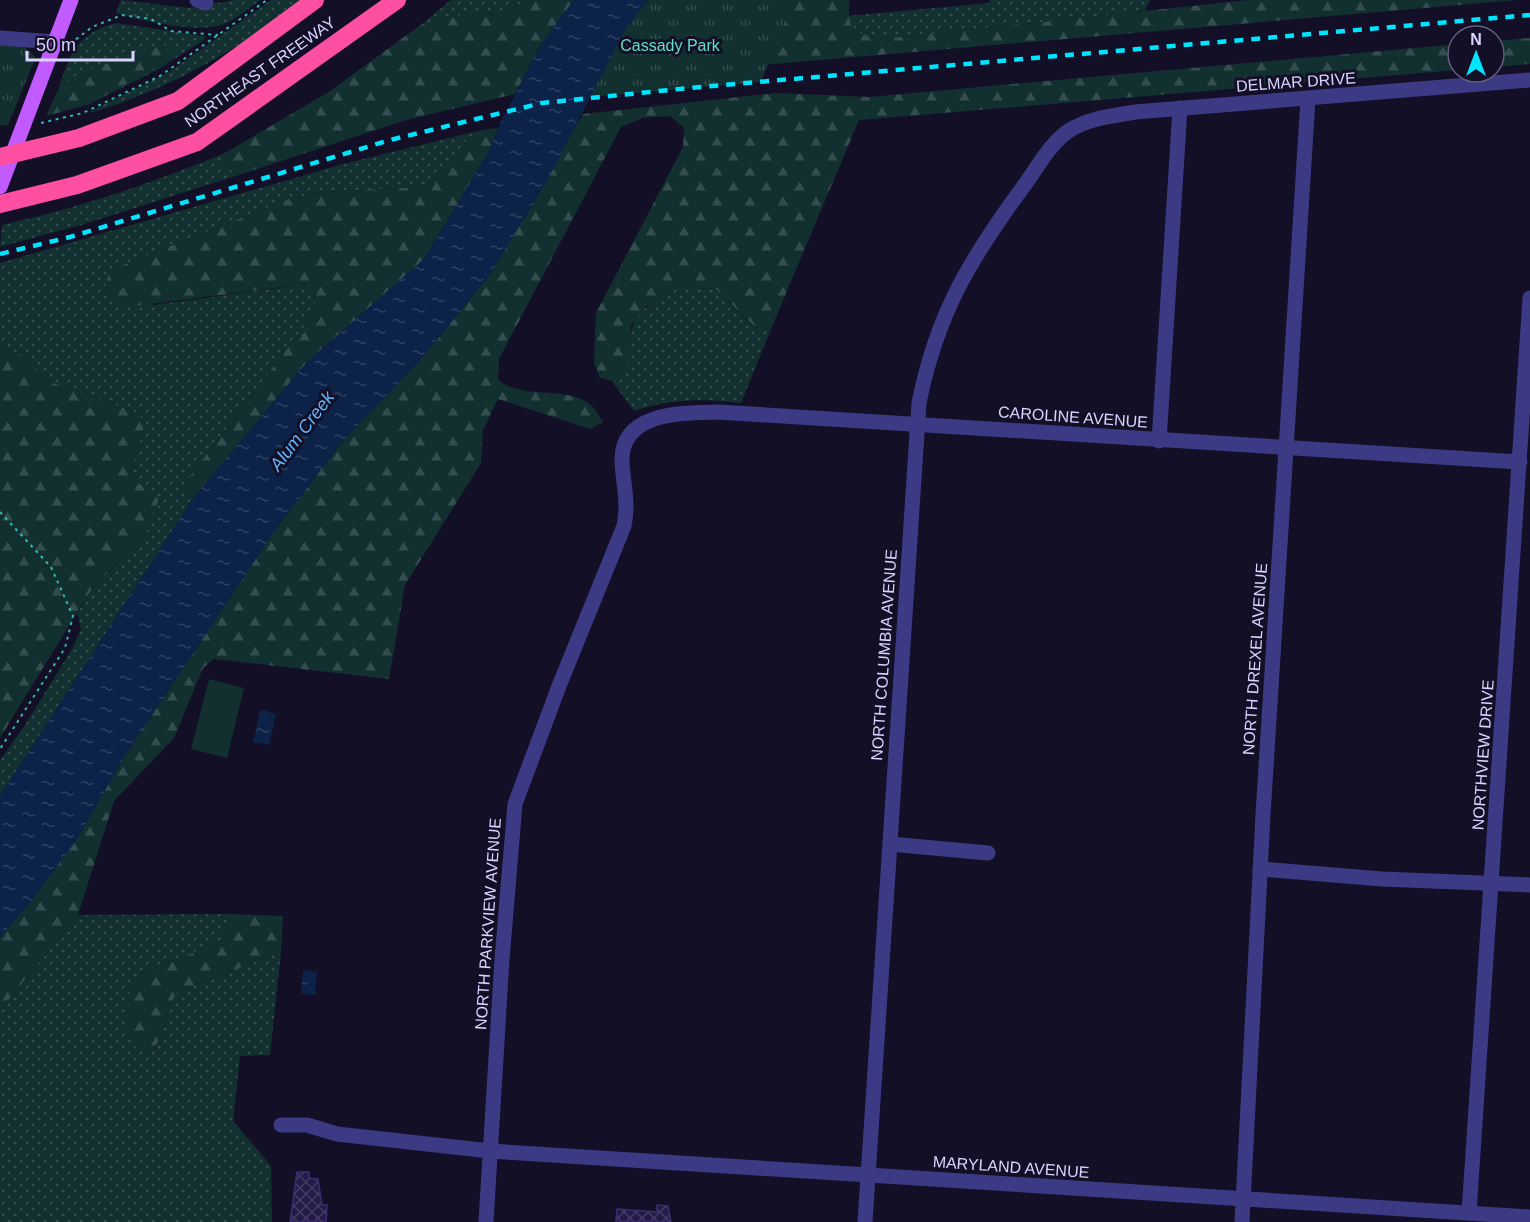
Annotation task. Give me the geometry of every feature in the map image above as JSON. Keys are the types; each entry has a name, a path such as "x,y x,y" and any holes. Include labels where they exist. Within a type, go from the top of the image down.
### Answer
{"highway":[{"name":"NORTHEAST FREEWAY","path":"0,157 79,138 178,100 315,0"},
{"name":"NORTHEAST FREEWAY","path":"3,197 77,185 197,142 397,0"}],"main road":[{"path":"3,197 60,44 71,0"}],"street":[{"path":"0,38 60,44"},
{"name":"DELMAR DRIVE","path":"1068,131 1102,118 1180,108 1530,80"},
{"name":"NORTH DREXEL AVENUE","path":"1242,1222 1260,869 1308,99"},
{"path":"1159,441 1180,108"},
{"name":"NORTH COLUMBIA AVENUE","path":"865,1222 916,426 925,372 937,332 955,289 981,244 1042,160 1068,131"},
{"name":"NORTHVIEW DRIVE","path":"1469,1213 1523,457 1530,298"},
{"name":"CAROLINE AVENUE","path":"630,436 653,418 700,413 1159,441 1523,457"},
{"name":"NORTH PARKVIEW AVENUE","path":"486,1222 508,875 515,804 559,686 624,526 627,491 622,460 630,436"},
{"path":"890,844 988,853"},
{"path":"1260,869 1382,879 1530,885"},
{"name":"MARYLAND AVENUE","path":"281,1125 307,1125 337,1134 490,1152 1530,1217"}],"path":[{"path":"37,124 83,113 160,76 267,0"},
{"path":"60,44 92,27 122,15 151,19 171,31 218,35"},
{"path":"0,512 51,567 73,616 65,648 0,749"}],"green space":[{"path":"121,0 188,8 235,0 260,0 229,22 203,28 173,26 116,13"},
{"path":"271,0 306,0 228,52 173,81 115,105 85,114 169,72"},
{"path":"451,0 529,0 500,13 462,15 422,24"},
{"path":"529,0 574,0 540,46 515,94 406,120 239,175 224,166 225,153 330,91 422,24 462,15 500,13"},
{"path":"648,0 850,0 850,20 856,31 870,36 890,38 1248,0 1518,0 600,79"},
{"name":"Cassady Park","path":"648,0 794,0 761,82 589,97 626,28"},
{"path":"990,0 1150,0 1145,11 890,38 869,36 858,32 847,16 989,3"},
{"path":"116,23 205,36 204,40 159,69 90,104 173,58 75,76 58,90 76,47 91,33"},
{"path":"1530,38 1530,64 1506,66 1506,40"},
{"path":"0,45 24,47 36,57 8,125 0,125"},
{"path":"165,45 173,51 173,58 90,104 46,116 58,90 75,76 153,46"},
{"path":"1446,45 1446,71 859,120 771,329 755,327 716,289 679,287 646,306 631,326 627,371 612,381 600,378 594,363 596,313 683,147 684,128 670,116 642,118 621,127 499,359 498,379 507,386 582,399 592,406 603,422 590,429 498,399 483,430 481,463 405,585 389,679 214,659 203,668 174,738 114,801 78,915 0,1010 0,937 32,900 77,839 124,757 277,527 343,441 428,351 491,273 583,114 776,93 869,97"},
{"path":"498,128 488,153 424,259 307,362 194,497 184,495 184,484 316,311 314,291 307,284 127,307 109,297 105,285 110,270 289,199 322,192 421,187 438,175 471,136 481,130"},
{"path":"478,131 437,177 421,187 322,192 289,199 110,270 153,305 308,284 314,291 316,311 184,484 184,495 194,497 0,796 0,760 25,725 72,649 81,629 77,614 91,590 146,533 130,477 145,423 138,413 48,381 25,356 0,346 0,263 343,164"},
{"path":"225,153 225,166 239,175 81,225 0,247 2,225 60,211 115,194"},
{"path":"679,287 716,289 754,327 771,329 741,403 714,400 687,401 660,404 634,411 612,381 626,371 632,327 636,318 651,304"},
{"path":"0,346 25,356 48,381 138,413 145,423 130,477 159,498 146,533 91,590 0,738"},
{"path":"209,679 244,688 227,758 191,749"},
{"path":"230,914 222,941 142,973 136,1047 155,1049 177,993 281,952 270,1055 240,1056 233,1121 271,1166 272,1222 0,1222 0,1010 78,915"},
{"path":"230,914 283,916 281,952 177,993 154,1049 135,1047 127,1027 129,993 142,973 222,941"}],"water":[{"name":"Alum Creek","path":"574,0 648,0 626,28 547,181 491,273 428,351 343,441 277,527 124,757 77,839 32,900 0,937 0,796 194,497 307,362 424,259 488,153 498,128 540,46"},
{"path":"260,710 276,714 269,745 253,742"},
{"path":"303,970 317,972 315,995 301,994"}],"building":[{"path":"297,1172 309,1172 309,1178 318,1179 322,1205 327,1205 326,1222 290,1222"},
{"path":"657,1205 668,1206 671,1222 616,1222 617,1209 657,1212"}],"railway":[{"path":"0,254 70,237 390,140 542,103 689,88 1530,15"}]}
